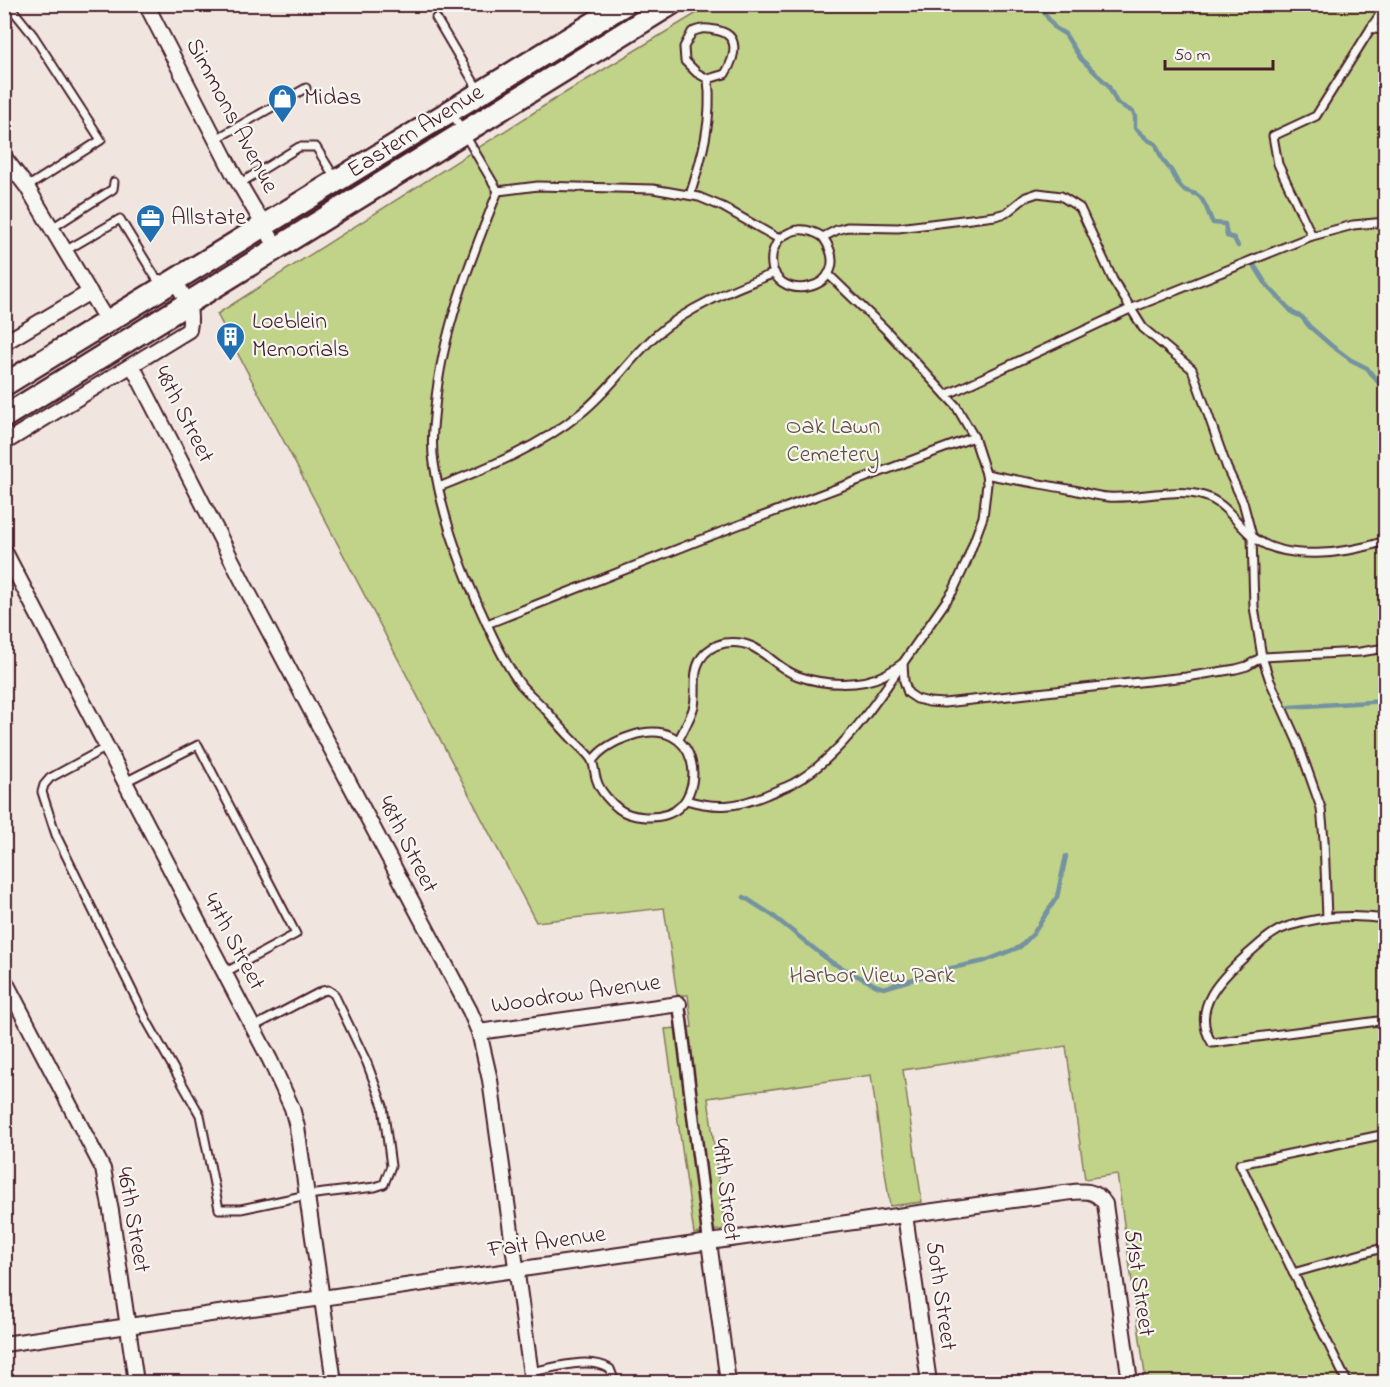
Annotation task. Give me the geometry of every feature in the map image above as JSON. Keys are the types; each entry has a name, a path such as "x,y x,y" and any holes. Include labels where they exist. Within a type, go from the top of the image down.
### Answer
{"main road":[{"name":"Eastern Avenue","path":"4,385 625,4"},
{"name":"Eastern Avenue","path":"4,417 664,7"},
{"path":"108,323 120,345"}],"street":[{"name":"Simmons Avenue","path":"146,4 240,184 277,249"},
{"path":"4,157 27,187 108,323"},
{"path":"4,443 189,330 191,316 188,303 175,281"},
{"path":"4,343 90,292"},
{"name":"48th Street","path":"132,364 245,586 479,1032 490,1080 531,1377"},
{"name":"47th Street","path":"4,550 253,1027 292,1108 334,1383"},
{"name":"46th Street","path":"4,979 103,1169 136,1383"},
{"name":"Woodrow Avenue","path":"479,1032 679,1004"},
{"name":"49th Street","path":"679,1004 728,1383"},
{"name":"Fait Avenue","path":"4,1344 709,1242 1064,1193 1089,1191 1096,1193"},
{"name":"51st Street","path":"1096,1193 1105,1204 1130,1383"},
{"name":"50th Street","path":"905,1215 929,1383"}],"lane":[{"path":"8,4 33,35 101,140 27,187"},
{"path":"1312,236 1278,164 1273,136 1316,116 1386,5"},
{"path":"436,18 480,93"},
{"path":"702,27 724,31 732,38 734,47 732,62 725,74 708,79 697,73 685,61 684,47 692,32 702,27"},
{"path":"1371,28 1386,31"},
{"path":"690,195 703,155 711,98 708,79"},
{"path":"216,139 306,88"},
{"path":"451,111 498,191"},
{"path":"240,184 299,147 316,147 337,182"},
{"path":"52,228 113,189 114,182"},
{"path":"498,191 538,186 594,187 653,189 690,195 723,207 779,239"},
{"path":"498,191 476,246 442,359 433,430 434,462 453,541 487,624 510,670 523,687 592,760 597,781 604,794 620,810 632,815 666,815 675,811 686,800 693,779 687,748 679,739 666,733 652,731 639,733 613,743 600,751 592,760"},
{"path":"823,237 847,227 898,228 1006,213 1026,196 1038,193 1061,196 1080,208 1113,280 1143,327 1192,369 1227,468 1243,502 1252,536 1254,607 1262,657 1270,681 1298,743 1321,808 1327,918"},
{"path":"65,251 120,219 156,278 175,281"},
{"path":"946,395 1131,309 1312,236 1353,225 1386,222"},
{"path":"800,229 813,230 823,237 832,254 832,265 828,274 815,286 803,289 790,287 782,282 775,273 772,255 779,239 787,232 800,229"},
{"path":"439,487 496,465 548,437 602,394 655,336 710,302 775,273"},
{"path":"686,800 705,806 748,803 792,784 820,765 854,729 953,591 966,563 982,517 987,474 974,437 956,406 885,329 828,274"},
{"path":"487,624 736,526 974,437"},
{"path":"987,474 1109,497 1174,494 1207,496 1230,512 1252,536 1265,544 1291,552 1338,553 1386,541"},
{"path":"679,739 694,705 696,671 700,660 717,645 734,642 746,643 762,651 796,675 821,682 860,682 882,676 903,663"},
{"path":"903,663 903,681 909,693 917,699 944,703 1186,677 1248,666 1262,657 1360,652 1386,648"},
{"path":"125,782 198,745 296,934 224,973"},
{"path":"107,747 50,778 42,792 56,835 81,888 148,1023 200,1115 219,1209 241,1209 307,1195 384,1184 392,1166 383,1106 367,1063 334,994 328,990 322,991 253,1027"},
{"path":"1386,919 1348,915 1290,925 1274,931 1230,969 1210,994 1205,1015 1205,1032 1212,1043 1386,1020"},
{"path":"1347,1383 1240,1164 1386,1134"},
{"path":"1293,1273 1386,1247"},
{"path":"531,1377 569,1365 603,1364 614,1374 615,1383"}],"green space":[{"name":"Oak Lawn Cemetery","path":"710,5 1385,5 1385,1382 1146,1382 1117,1174 1085,1179 1066,1046 903,1070 922,1202 890,1206 871,1075 708,1098 725,1229 694,1234 665,1029 692,1027 688,995 677,995 664,908 536,922 217,314 555,99"}],"waterway":[{"path":"1038,4 1055,28 1065,34 1081,59 1108,85 1117,103 1133,112 1135,128 1156,144 1163,160 1181,187 1200,197 1213,223 1225,224 1227,236 1234,238 1238,246"},
{"path":"1254,265 1266,284 1293,313 1302,317 1332,346 1367,368 1386,388"},
{"path":"1290,707 1386,701"},
{"path":"744,897 772,915 831,962 884,988 947,969 985,961 1020,947 1033,934 1057,897 1066,856"}],"place":[{"name":"Midas","path":"283,124"},
{"name":"Allstate","path":"150,244"},
{"name":"Loeblein Memorials","path":"231,362"}],"park label":[{"name":"Harbor View Park","path":"872,976"}]}
